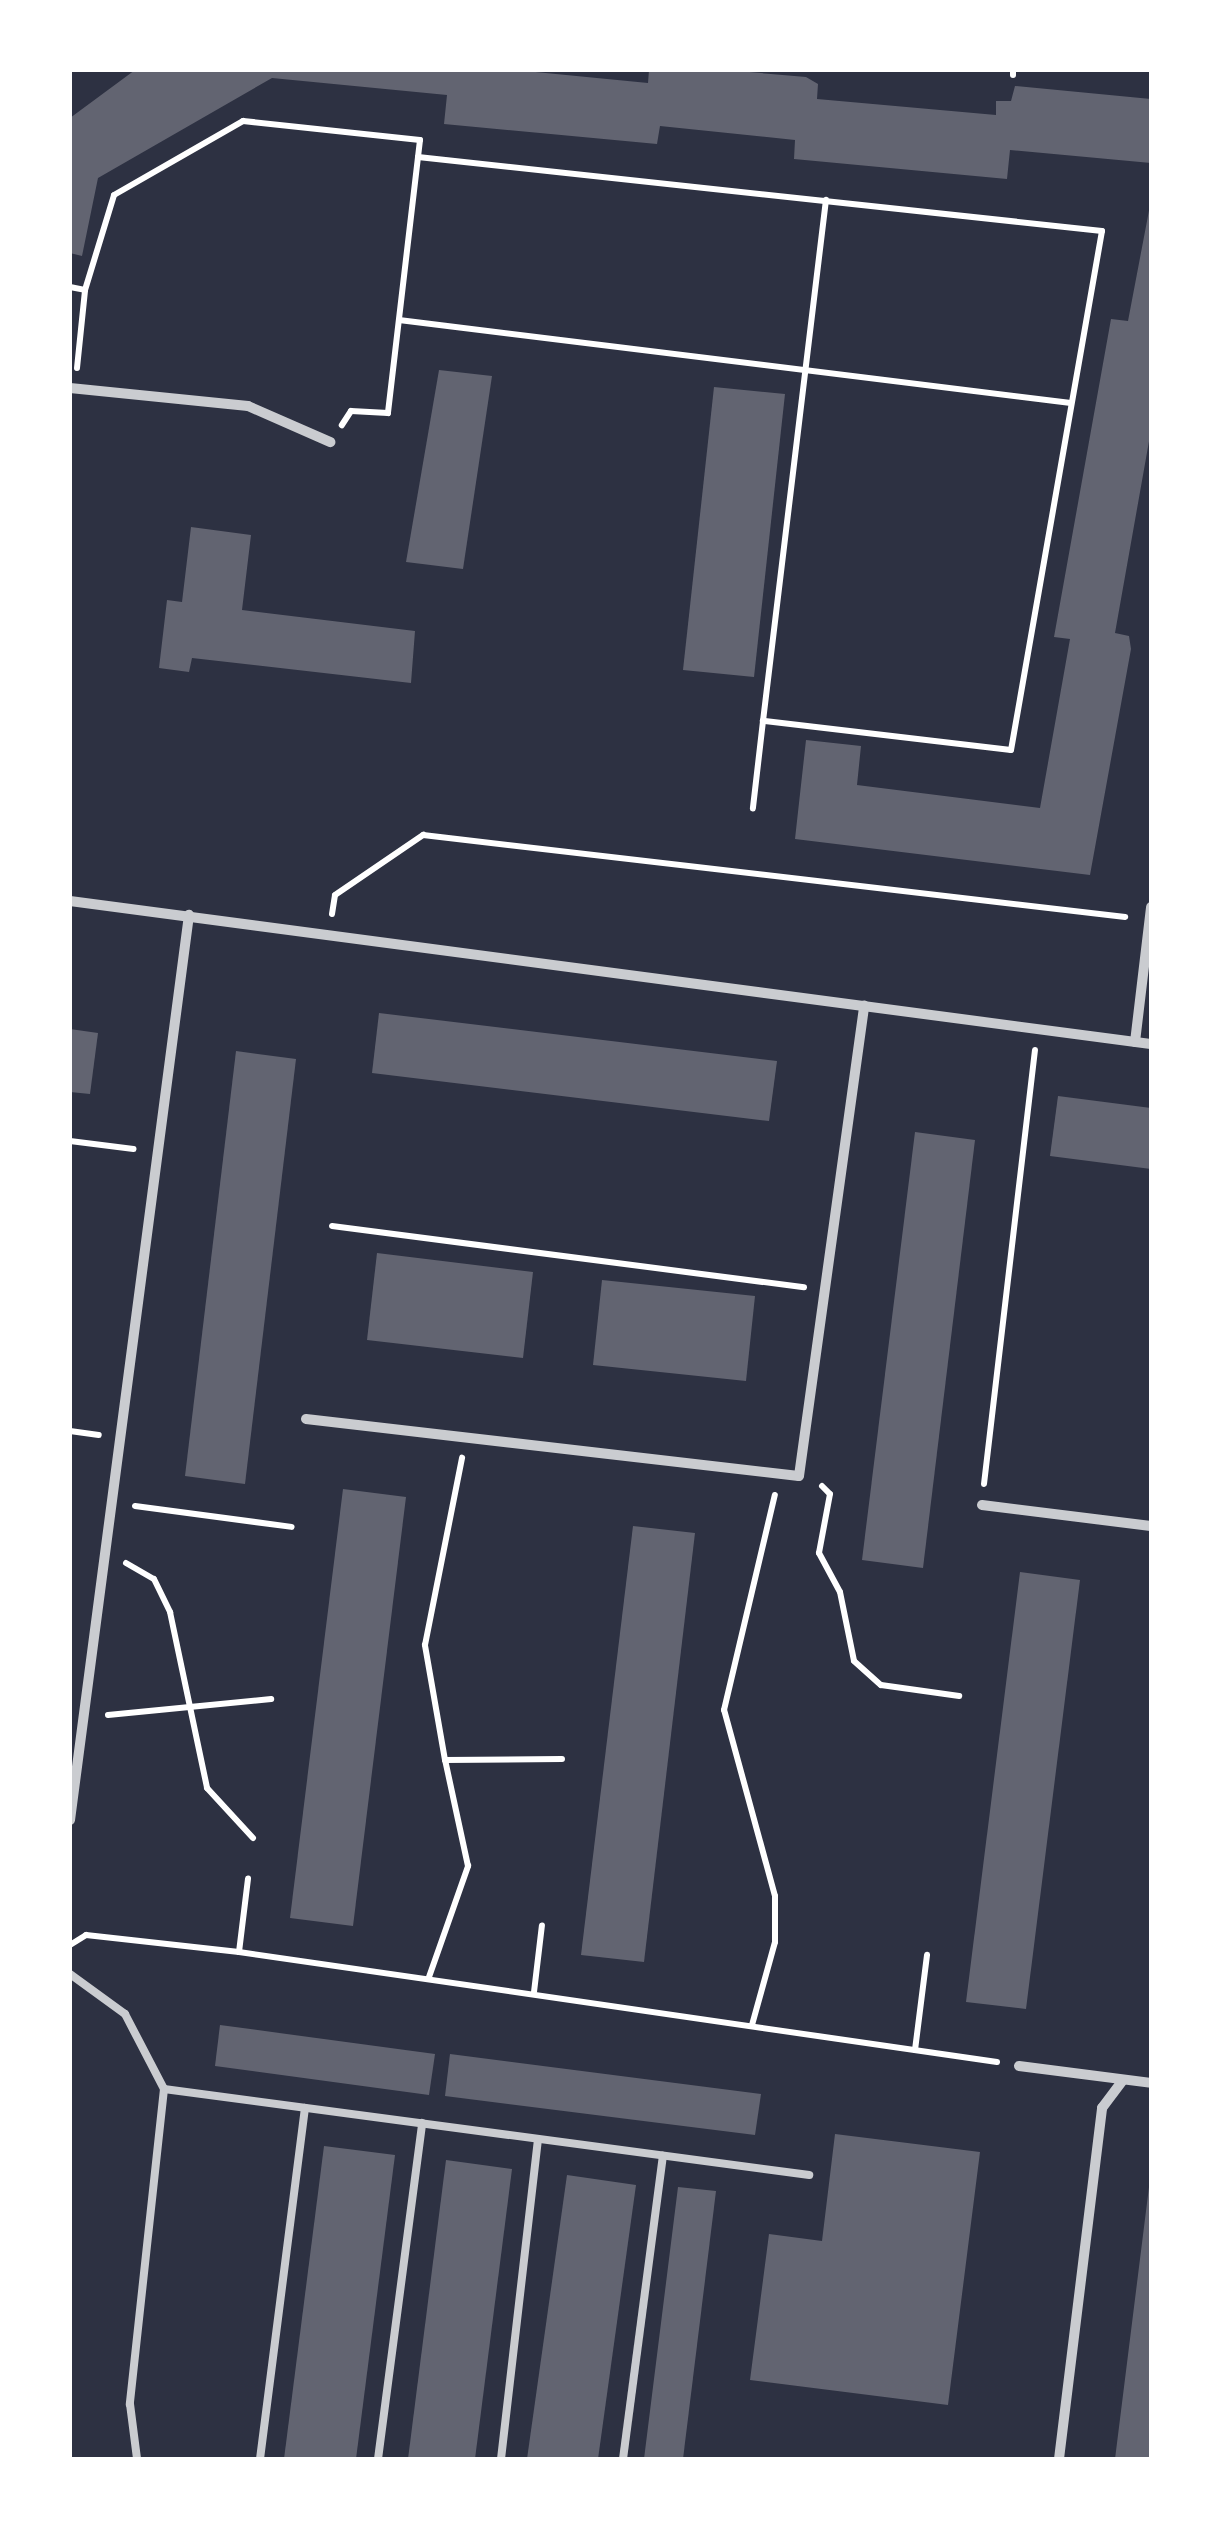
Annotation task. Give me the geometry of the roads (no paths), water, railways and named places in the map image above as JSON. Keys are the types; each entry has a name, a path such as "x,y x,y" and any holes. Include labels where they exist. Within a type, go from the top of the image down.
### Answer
{"street":[{"path":"72,388 248,406 330,442"},
{"path":"70,901 1151,1044"},
{"path":"1134,1042 1151,907"},
{"path":"70,1820 189,915"},
{"path":"306,1419 777,1479 804,1469 864,1005"},
{"path":"982,1505 1151,1526"},
{"path":"1019,2066 1151,2083"},
{"path":"1059,2459 1102,2108 1122,2081"}],"lane":[{"path":"70,1974 125,2014 164,2090 130,2404 138,2459"},
{"path":"164,2090 808,2175"},
{"path":"260,2459 305,2108"},
{"path":"378,2459 422,2124"},
{"path":"500,2459 538,2139"},
{"path":"623,2459 663,2156"}]}
